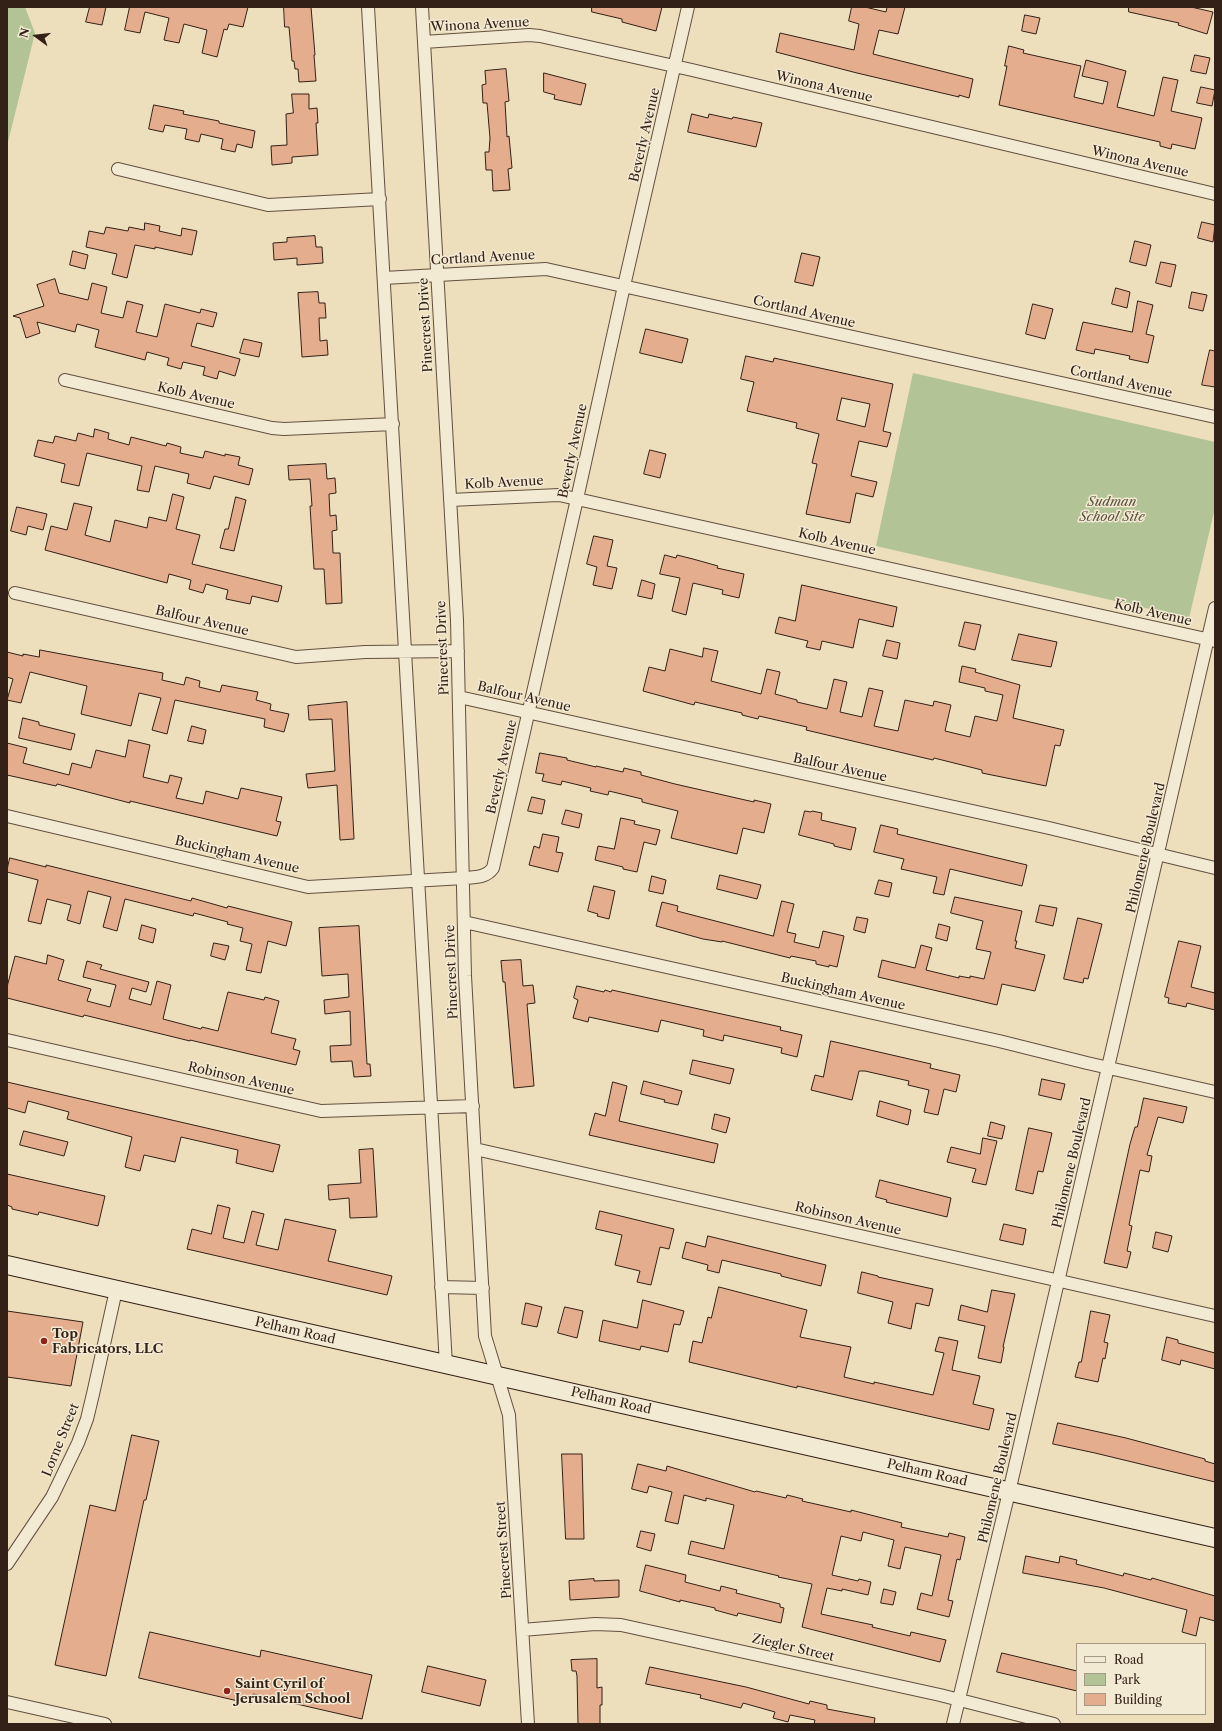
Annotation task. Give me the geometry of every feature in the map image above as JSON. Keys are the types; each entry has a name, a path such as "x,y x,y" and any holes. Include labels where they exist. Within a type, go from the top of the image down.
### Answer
{"main road":[{"name":"Pelham Road","path":"7,1265 497,1377 518,1380 1215,1538"}],"street":[{"name":"Pinecrest Drive","path":"368,7 446,1365"},
{"name":"Pinecrest Drive","path":"422,7 458,651 465,976 485,1336 497,1377"},
{"name":"Beverly Avenue","path":"464,878 484,876 490,873 493,868 688,7"},
{"name":"Winona Avenue","path":"424,42 529,35 540,36 1215,194"},
{"path":"118,169 268,204 380,199"},
{"name":"Cortland Avenue","path":"384,278 546,269 1215,417"},
{"name":"Kolb Avenue","path":"65,380 272,428 284,429 393,424"},
{"name":"Kolb Avenue","path":"450,500 558,495 1212,640"},
{"name":"Balfour Avenue","path":"15,593 296,657 405,650 458,651"},
{"name":"Philomene Boulevard","path":"953,1724 1159,853 1212,640 1215,608"},
{"name":"Balfour Avenue","path":"459,697 1159,853 1215,868"},
{"name":"Buckingham Avenue","path":"7,816 308,887 464,878"},
{"name":"Buckingham Avenue","path":"464,922 991,1039 1108,1068 1215,1092"},
{"name":"Robinson Avenue","path":"7,1040 321,1111 473,1106"},
{"name":"Robinson Avenue","path":"475,1148 1215,1316"},
{"path":"441,1287 483,1288"},
{"name":"Lorne Street","path":"7,1564 52,1497 78,1443 87,1420 116,1290"},
{"name":"Pinecrest Street","path":"497,1377 509,1415 528,1724"},
{"name":"Ziegler Street","path":"522,1630 595,1624 622,1625 958,1700 1054,1724"},
{"path":"7,1702 105,1724"}],"green space":[{"path":"7,7 25,7 35,33 7,146"},
{"name":"Sudman School Site","path":"913,373 1215,442 1215,508 1189,618 876,546"}],"building":[{"path":"90,7 106,7 102,25 86,22"},
{"path":"130,7 248,7 243,27 229,24 227,30 224,29 217,57 202,53 207,30 184,24 179,43 164,40 169,18 145,12 140,33 125,30"},
{"path":"284,7 311,7 316,81 299,82 298,69 295,69 294,61 292,61 289,27 285,27"},
{"path":"592,7 662,7 656,31 622,22 622,19 592,12"},
{"path":"852,7 865,7 886,12 887,7 905,7 898,34 879,30 873,54 973,79 969,98 959,95 959,97 857,73 776,52 780,33 854,50 859,24 849,21"},
{"path":"1129,7 1191,7 1213,12 1207,34 1178,25 1179,23 1129,12"},
{"path":"1025,15 1040,18 1036,34 1022,31"},
{"path":"1009,46 1024,50 1023,53 1081,66 1074,97 1103,104 1108,82 1082,76 1086,60 1126,71 1117,107 1154,116 1163,77 1178,80 1171,111 1202,118 1195,149 1172,144 1171,149 1160,146 1160,142 999,105 1007,66 1005,66"},
{"path":"1195,55 1210,58 1206,74 1191,71"},
{"path":"506,69 509,101 505,102 507,137 509,136 512,168 508,169 510,190 493,191 492,170 486,170 485,152 489,152 490,138 487,103 483,103 482,85 486,84 485,71"},
{"path":"544,73 586,84 581,105 554,99 555,95 544,92"},
{"path":"1201,87 1215,90 1212,106 1197,103"},
{"path":"292,94 309,94 309,109 317,108 318,123 316,123 318,155 292,157 292,163 272,165 271,146 287,145 286,114 293,113"},
{"path":"154,105 184,111 183,114 219,121 219,123 255,131 252,148 237,144 235,152 221,149 223,139 201,134 199,142 185,139 187,129 165,125 163,132 149,129"},
{"path":"692,114 708,118 709,114 732,119 733,117 762,123 756,147 688,132"},
{"path":"1202,222 1215,225 1213,242 1198,238"},
{"path":"145,223 160,226 159,231 181,236 182,228 197,231 192,255 155,247 155,249 135,245 127,278 112,274 117,254 86,247 89,231 104,234 106,227 128,231 129,227 144,230"},
{"path":"315,236 316,247 322,247 323,263 297,265 297,258 274,260 273,243 287,242 287,238"},
{"path":"1135,241 1151,245 1146,266 1130,262"},
{"path":"73,251 88,255 85,269 70,265"},
{"path":"802,253 820,257 813,286 795,282"},
{"path":"1161,262 1176,265 1171,287 1156,283"},
{"path":"55,279 59,293 88,300 92,283 107,287 101,313 123,318 127,301 143,305 136,332 157,337 165,304 200,313 201,309 217,313 213,327 197,323 191,346 240,359 235,376 219,371 217,379 203,375 205,367 183,362 181,369 167,365 169,358 147,352 145,360 95,347 99,330 77,324 75,332 37,322 40,333 26,338 20,318 13,316 44,306 37,285"},
{"path":"1116,288 1130,292 1127,308 1112,304"},
{"path":"318,292 319,303 325,303 326,318 319,318 320,341 327,340 328,355 302,357 298,293"},
{"path":"1192,292 1207,295 1203,311 1189,308"},
{"path":"1138,301 1153,305 1146,334 1154,336 1148,363 1129,359 1130,356 1095,349 1094,354 1076,350 1083,322 1132,332"},
{"path":"1033,304 1053,309 1045,339 1026,334"},
{"path":"646,329 688,339 682,363 640,353"},
{"path":"244,339 262,343 259,357 240,353"},
{"path":"1210,350 1215,351 1215,387 1202,385"},
{"path":"746,356 773,362 774,358 893,384 883,431 891,433 887,447 859,441 851,476 877,482 873,497 856,493 850,523 806,514 817,464 812,463 819,434 796,428 797,423 747,411 754,382 741,379","holes":["842,398 870,404 865,427 837,420"]},
{"path":"95,429 109,433 108,439 129,445 131,437 166,446 167,443 181,447 180,453 203,458 205,451 225,456 225,454 240,457 238,465 253,469 249,485 214,476 210,489 187,483 189,474 155,466 149,492 137,490 142,466 87,453 79,486 61,482 65,464 34,456 38,440 53,443 55,436 76,441 78,433 93,437"},
{"path":"650,450 666,454 660,478 644,474"},
{"path":"326,464 327,479 335,478 336,493 329,494 330,516 336,515 337,530 332,531 333,553 340,553 342,603 326,604 324,569 314,569 310,479 289,480 288,466"},
{"path":"173,494 184,497 176,529 200,535 192,564 282,586 278,602 252,596 250,604 226,599 228,590 206,584 203,593 189,589 191,580 169,574 167,583 45,550 51,526 67,530 74,503 92,507 85,535 110,542 115,520 147,528 149,517 166,521"},
{"path":"236,497 246,500 234,551 220,548 225,529 228,529"},
{"path":"17,507 47,514 43,530 28,526 26,535 11,531"},
{"path":"594,536 613,540 607,566 617,568 612,589 593,585 597,567 587,564"},
{"path":"665,555 676,558 677,555 718,566 717,568 744,574 739,598 722,594 723,590 693,583 686,615 672,611 680,578 660,574"},
{"path":"642,580 655,584 652,599 638,596"},
{"path":"802,585 897,607 893,627 859,619 853,648 822,641 820,650 806,647 808,641 775,633 779,617 795,621"},
{"path":"965,622 981,625 975,650 959,646"},
{"path":"1019,634 1057,642 1051,667 1012,660"},
{"path":"887,640 900,643 897,659 883,656"},
{"path":"704,648 718,651 711,681 761,694 767,669 780,672 775,694 797,700 797,702 827,709 834,679 847,682 840,712 862,717 869,688 883,691 874,726 898,731 905,700 933,706 934,701 951,705 945,731 970,737 975,716 997,721 1003,695 985,691 985,688 959,682 962,666 976,669 975,672 1020,685 1013,718 1064,730 1060,746 1055,745 1046,786 982,773 982,770 934,758 933,760 806,730 807,727 759,716 758,719 742,715 742,713 695,702 694,705 643,691 649,667 665,671 670,649 702,657"},
{"path":"40,650 163,673 162,680 184,685 186,677 200,681 199,687 220,692 222,685 258,692 256,700 271,704 270,710 289,714 284,732 264,727 265,719 175,700 167,734 152,730 161,698 139,693 131,726 81,714 87,686 30,672 21,703 7,700 13,679 7,677 7,652 23,656 23,654 39,657"},
{"path":"347,702 354,839 340,840 337,785 308,788 306,774 335,771 332,719 309,720 308,706"},
{"path":"23,718 39,722 39,725 75,734 71,750 19,738"},
{"path":"192,726 206,730 203,744 188,741"},
{"path":"129,740 150,745 143,777 168,783 170,775 182,778 176,798 203,804 206,791 238,799 241,788 282,797 276,821 281,822 277,836 130,801 130,803 57,784 56,786 7,775 7,743 27,748 23,763 69,775 72,763 91,768 96,750 125,757"},
{"path":"540,753 623,772 624,768 641,772 641,775 675,784 754,802 754,800 771,804 764,833 743,828 737,854 671,838 678,811 642,802 642,799 609,791 608,795 590,791 591,788 562,781 561,785 542,781 544,774 536,773"},
{"path":"532,797 545,800 542,814 528,811"},
{"path":"566,810 582,814 579,828 562,824"},
{"path":"805,811 822,813 821,820 856,828 851,850 799,835"},
{"path":"621,818 635,821 634,824 660,830 656,845 644,842 637,872 595,860 598,846 614,849"},
{"path":"881,825 898,829 897,834 1027,865 1022,886 950,869 944,895 933,893 937,877 901,869 904,859 874,852"},
{"path":"543,834 559,837 556,852 563,853 558,872 529,865 534,846 539,848"},
{"path":"10,858 46,867 46,865 191,901 192,898 227,908 228,906 292,922 286,946 268,941 261,973 246,970 252,944 240,941 243,928 227,924 228,922 194,913 193,916 125,899 117,931 103,927 111,897 88,891 80,924 67,920 71,905 47,899 41,924 28,921 38,880 7,872"},
{"path":"720,875 761,885 757,899 717,889"},
{"path":"652,876 666,880 663,894 649,891"},
{"path":"879,880 892,883 889,897 875,894"},
{"path":"594,886 615,891 609,919 597,916 598,914 588,911"},
{"path":"955,897 1022,911 1015,941 1017,941 1015,948 1045,955 1035,991 1002,984 997,1005 878,977 882,960 915,968 921,945 932,948 926,970 959,978 959,976 970,978 970,976 984,979 991,952 976,949 983,921 951,913"},
{"path":"782,901 794,904 787,932 796,934 794,942 819,948 823,931 844,936 837,967 829,965 829,967 816,964 816,961 791,956 790,958 722,941 703,939 656,926 662,902 678,906 677,911 773,936"},
{"path":"1040,905 1057,908 1053,926 1036,922"},
{"path":"857,917 868,919 865,933 854,930"},
{"path":"1078,918 1102,924 1088,979 1084,978 1083,983 1064,979"},
{"path":"939,924 950,927 947,941 936,938"},
{"path":"142,925 156,929 153,943 139,939"},
{"path":"359,926 367,1064 370,1064 371,1076 354,1077 352,1061 331,1062 330,1046 351,1045 350,1011 325,1014 324,1000 349,997 348,974 322,976 319,928"},
{"path":"1179,941 1201,946 1191,987 1215,993 1215,1010 1187,1003 1186,1007 1168,1003 1169,998 1165,997"},
{"path":"214,943 229,946 225,960 211,956"},
{"path":"48,955 64,960 58,980 91,989 87,1001 110,1007 116,985 83,977 87,961 102,965 100,969 149,982 146,992 132,988 129,999 151,1005 157,981 171,985 163,1019 201,1029 202,1027 218,1031 228,992 264,1000 265,997 279,1001 271,1033 296,1039 293,1049 300,1051 296,1065 84,1015 83,1017 7,998 7,987 15,956 46,964"},
{"path":"521,960 523,986 533,985 535,1003 527,1004 534,1086 514,1088 505,982 503,982 501,961"},
{"path":"577,986 604,992 605,990 611,992 612,990 781,1027 780,1030 802,1035 797,1057 781,1053 782,1048 724,1035 723,1041 703,1036 704,1030 661,1020 658,1032 589,1017 588,1022 573,1018 578,1000 574,998"},
{"path":"831,1041 931,1064 930,1068 960,1075 956,1092 944,1089 938,1115 924,1112 929,1090 908,1085 909,1081 865,1071 859,1071 852,1100 811,1090 815,1075 823,1077"},
{"path":"693,1060 734,1069 730,1084 690,1074"},
{"path":"1042,1079 1065,1084 1061,1100 1039,1095"},
{"path":"644,1081 682,1091 678,1105 641,1094"},
{"path":"7,1082 280,1145 273,1172 236,1163 238,1150 181,1137 175,1162 144,1155 140,1171 125,1167 132,1137 67,1119 69,1112 28,1101 25,1113 7,1108"},
{"path":"613,1082 627,1086 619,1121 718,1144 714,1163 589,1135 595,1113 605,1116"},
{"path":"1144,1098 1187,1107 1183,1123 1158,1117 1147,1155 1152,1156 1149,1172 1140,1170 1129,1225 1132,1226 1127,1251 1131,1252 1127,1268 1104,1263 1130,1144 1135,1127 1137,1127"},
{"path":"880,1101 911,1110 908,1125 877,1116"},
{"path":"715,1114 730,1118 726,1133 712,1129"},
{"path":"991,1122 1005,1126 1002,1139 988,1136"},
{"path":"1029,1128 1052,1133 1043,1172 1038,1171 1033,1194 1016,1190"},
{"path":"24,1131 68,1142 64,1156 20,1145"},
{"path":"983,1138 997,1141 986,1185 972,1182 976,1169 947,1162 951,1147 980,1154"},
{"path":"373,1149 377,1217 350,1218 349,1198 329,1200 328,1185 361,1183 359,1150"},
{"path":"7,1174 105,1196 98,1226 39,1212 38,1215 12,1209 12,1207 7,1205"},
{"path":"880,1180 951,1198 947,1217 886,1202 887,1200 876,1197"},
{"path":"218,1205 230,1208 223,1238 244,1243 252,1211 264,1214 256,1245 278,1250 285,1219 336,1230 328,1261 392,1276 387,1295 187,1249 192,1229 211,1234"},
{"path":"600,1211 674,1229 669,1249 660,1247 651,1285 637,1282 640,1271 615,1265 622,1235 596,1229"},
{"path":"1004,1224 1026,1229 1023,1245 1000,1240"},
{"path":"1156,1232 1172,1236 1168,1252 1153,1248"},
{"path":"708,1236 826,1265 821,1286 781,1276 781,1274 722,1260 719,1273 707,1270 708,1265 682,1258 686,1242 705,1247"},
{"path":"862,1272 933,1289 929,1306 916,1303 911,1329 888,1323 893,1302 858,1293"},
{"path":"719,1287 807,1310 800,1337 851,1347 844,1377 874,1384 874,1382 933,1395 944,1353 935,1351 939,1337 958,1341 952,1370 980,1376 973,1404 994,1409 989,1430 797,1386 797,1388 689,1362 693,1341 702,1343 708,1317 711,1318"},
{"path":"992,1290 1015,1294 1003,1347 1001,1363 978,1358 985,1326 958,1320 961,1305 987,1312"},
{"path":"643,1300 684,1311 680,1325 674,1324 668,1352 641,1346 640,1350 599,1341 603,1320 637,1328"},
{"path":"526,1303 542,1307 537,1327 522,1324"},
{"path":"565,1307 583,1311 577,1338 558,1333"},
{"name":"Top Fabricators, LLC","path":"7,1311 83,1322 71,1386 7,1377"},
{"path":"1091,1311 1110,1315 1104,1342 1108,1343 1098,1382 1075,1377 1079,1362 1081,1362"},
{"path":"1167,1337 1178,1340 1178,1343 1215,1353 1215,1369 1181,1360 1180,1365 1162,1360"},
{"path":"1058,1423 1126,1438 1205,1459 1205,1461 1215,1464 1215,1482 1053,1444"},
{"path":"132,1435 159,1441 146,1500 144,1500 106,1676 55,1665 90,1505 115,1511"},
{"path":"562,1454 582,1454 584,1539 566,1539"},
{"path":"638,1464 666,1471 667,1466 755,1492 786,1498 787,1495 803,1499 802,1501 851,1512 851,1510 902,1523 901,1527 948,1537 949,1533 965,1537 960,1560 957,1559 948,1600 953,1601 949,1617 917,1609 921,1593 932,1596 941,1555 905,1547 900,1569 888,1566 894,1540 863,1532 861,1541 841,1536 832,1575 858,1581 859,1579 871,1582 868,1595 842,1589 842,1591 827,1588 821,1614 873,1625 872,1627 910,1636 911,1632 946,1640 940,1662 802,1627 812,1584 688,1554 691,1541 724,1549 734,1505 706,1498 706,1501 684,1495 678,1524 665,1521 672,1492 649,1486 647,1493 632,1489"},
{"path":"641,1531 655,1534 651,1551 637,1547"},
{"path":"1026,1556 1059,1563 1060,1556 1077,1560 1076,1564 1123,1576 1124,1573 1151,1580 1152,1578 1215,1596 1215,1621 1200,1617 1196,1636 1182,1632 1187,1610 1104,1588 1023,1573"},
{"path":"646,1565 686,1575 685,1582 720,1591 721,1586 737,1590 736,1593 780,1604 780,1607 784,1608 781,1623 738,1613 737,1616 715,1610 715,1608 680,1600 680,1602 640,1591"},
{"path":"594,1579 594,1581 619,1580 619,1597 570,1600 569,1581"},
{"path":"884,1589 896,1592 893,1605 881,1603"},
{"path":"150,1632 260,1657 261,1650 372,1675 362,1719 253,1694 251,1704 139,1678"},
{"path":"1002,1653 1076,1671 1076,1691 997,1672"},
{"path":"597,1659 597,1688 602,1687 600,1724 578,1724 577,1676 576,1671 572,1671 571,1660"},
{"path":"428,1666 486,1680 480,1706 422,1692"},
{"path":"650,1667 746,1687 809,1704 810,1701 827,1705 827,1709 875,1718 874,1724 814,1724 815,1720 790,1715 788,1722 773,1718 775,1712 743,1703 741,1708 700,1698 701,1695 646,1684"}],"place":[{"name":"Top Fabricators, LLC","path":"44,1341"},
{"name":"Saint Cyril of Jerusalem School","path":"227,1691"}]}
